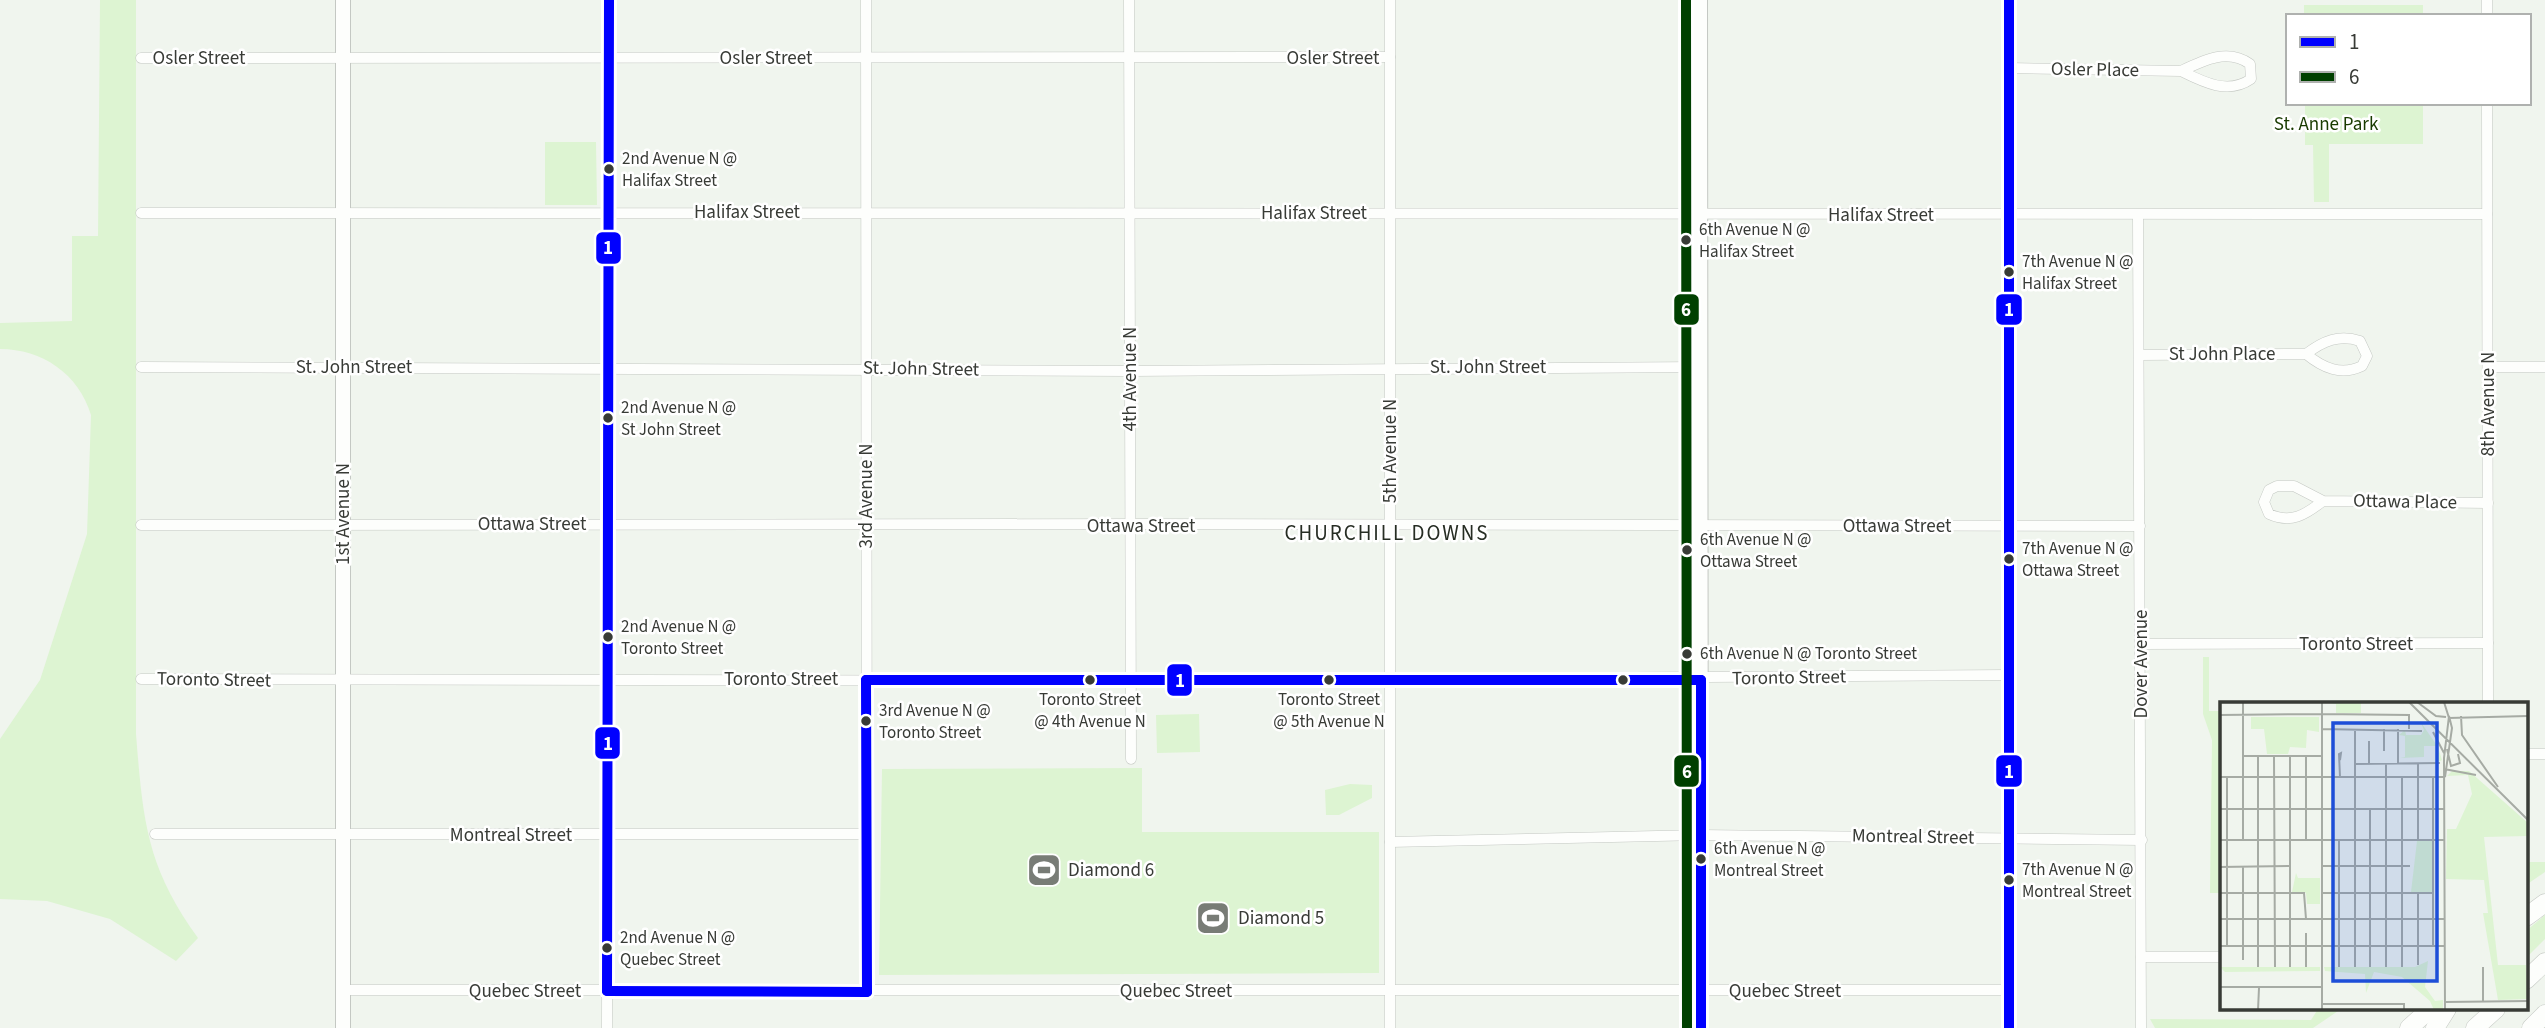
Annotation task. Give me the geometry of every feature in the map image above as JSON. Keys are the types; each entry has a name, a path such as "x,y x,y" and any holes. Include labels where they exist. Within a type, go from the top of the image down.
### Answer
{"highway":[{"path":"2528,915 2545,902"},
{"path":"2528,978 2545,962"},
{"path":"2409,1028 2429,1010"},
{"path":"2435,1028 2446,1010"},
{"path":"2476,1028 2495,1010"},
{"path":"2530,1028 2545,1014"}],"street":[{"name":"1st Avenue N","path":"343,0 343,1028"},
{"path":"607,1028 609,0"},
{"name":"3rd Avenue N","path":"866,0 867,992"},
{"name":"4th Avenue N","path":"1129,0 1131,759"},
{"name":"5th Avenue N","path":"1390,0 1390,1028"},
{"path":"1700,0 1701,1028"},
{"path":"2009,0 2009,1028"},
{"name":"Osler Place","path":"2009,68 2181,71 2206,83 2222,86 2240,86 2250,79 2250,64 2239,56 2206,59 2181,71"},
{"name":"Osler Street","path":"141,58 1390,57"},
{"name":"8th Avenue N","path":"2487,105 2488,702"},
{"name":"Halifax Street","path":"141,213 866,211 2009,216 2487,214"},
{"name":"Dover Avenue","path":"2138,216 2141,1028"},
{"name":"St John Place","path":"2139,355 2306,354 2320,343 2350,338 2360,341 2367,356 2362,366 2340,371 2321,367 2306,354"},
{"name":"St. John Street","path":"141,367 1130,371 1700,367"},
{"path":"2488,367 2545,367"},
{"name":"Ottawa Place","path":"2323,501 2297,518 2280,519 2269,514 2264,502 2269,490 2277,485 2294,485 2323,501 2488,503"},
{"name":"Ottawa Street","path":"141,525 866,523 1130,526 2140,526"},
{"name":"Toronto Street","path":"2141,644 2488,643"},
{"name":"Toronto Street","path":"141,679 1131,681 1701,680 2009,676"},
{"name":"Montreal Street","path":"155,834 866,834"},
{"name":"Montreal Street","path":"1390,842 1701,835 2142,840"},
{"path":"2141,957 2220,957"},
{"name":"Quebec Street","path":"343,990 2009,990"}],"green space":[{"path":"100,0 136,0 136,734 141,792 150,841 167,888 198,938 176,961 110,919 47,901 0,899 0,739 40,680 87,534 91,415 78,387 57,367 30,354 0,349 0,323 72,321 72,236 98,236"},
{"path":"2304,5 2423,5 2423,14 2304,14"},
{"name":"St. Anne Park","path":"2305,105 2423,105 2423,144 2329,144 2329,202 2314,202 2313,145 2305,145"},
{"path":"545,142 596,142 597,205 545,205"},
{"path":"2203,657 2209,657 2209,711 2220,711 2220,893 2210,893 2212,740 2203,714"},
{"path":"1199,714 1200,752 1157,753 1156,715"},
{"path":"1142,768 1142,832 1379,832 1379,973 879,975 882,769"},
{"path":"1350,784 1372,785 1372,798 1339,815 1326,815 1325,790"},
{"path":"2528,862 2545,862 2545,872 2528,884"},
{"path":"2545,915 2545,939 2528,956 2528,929"},
{"path":"2317,1010 2340,1010 2313,1028 2155,1028 2150,1019 2311,1020"}],"transit line":[{"name":"1","path":"607,991 609,0"},
{"name":"6","path":"1686,0 1687,1028"},
{"name":"1","path":"2009,0 2009,1028"},
{"name":"1","path":"866,680 1701,680"},
{"name":"1","path":"866,680 867,992"},
{"name":"1","path":"1701,680 1701,1028"},
{"name":"1","path":"607,991 867,992"}],"place":[{"name":"2nd Avenue N @ Halifax Street","path":"609,169"},
{"name":"6th Avenue N @ Halifax Street","path":"1686,240"},
{"name":"7th Avenue N @ Halifax Street","path":"2009,272"},
{"name":"2nd Avenue N @ St John Street","path":"608,418"},
{"name":"6th Avenue N @ Ottawa Street","path":"1687,550"},
{"name":"7th Avenue N @ Ottawa Street","path":"2009,559"},
{"name":"2nd Avenue N @ Toronto Street","path":"608,637"},
{"name":"6th Avenue N @ Toronto Street","path":"1687,654"},
{"name":"Toronto Street @ 4th Avenue N","path":"1090,680"},
{"name":"Toronto Street @ 5th Avenue N","path":"1329,680"},
{"name":"3rd Avenue N @ Toronto Street","path":"866,721"},
{"name":"6th Avenue N @ Montreal Street","path":"1701,859"},
{"name":"Diamond 6","path":"1044,870"},
{"name":"7th Avenue N @ Montreal Street","path":"2009,880"},
{"name":"Diamond 5","path":"1213,918"},
{"name":"2nd Avenue N @ Quebec Street","path":"607,948"}],"district":[{"name":"CHURCHILL DOWNS","path":"1387,533"}]}
